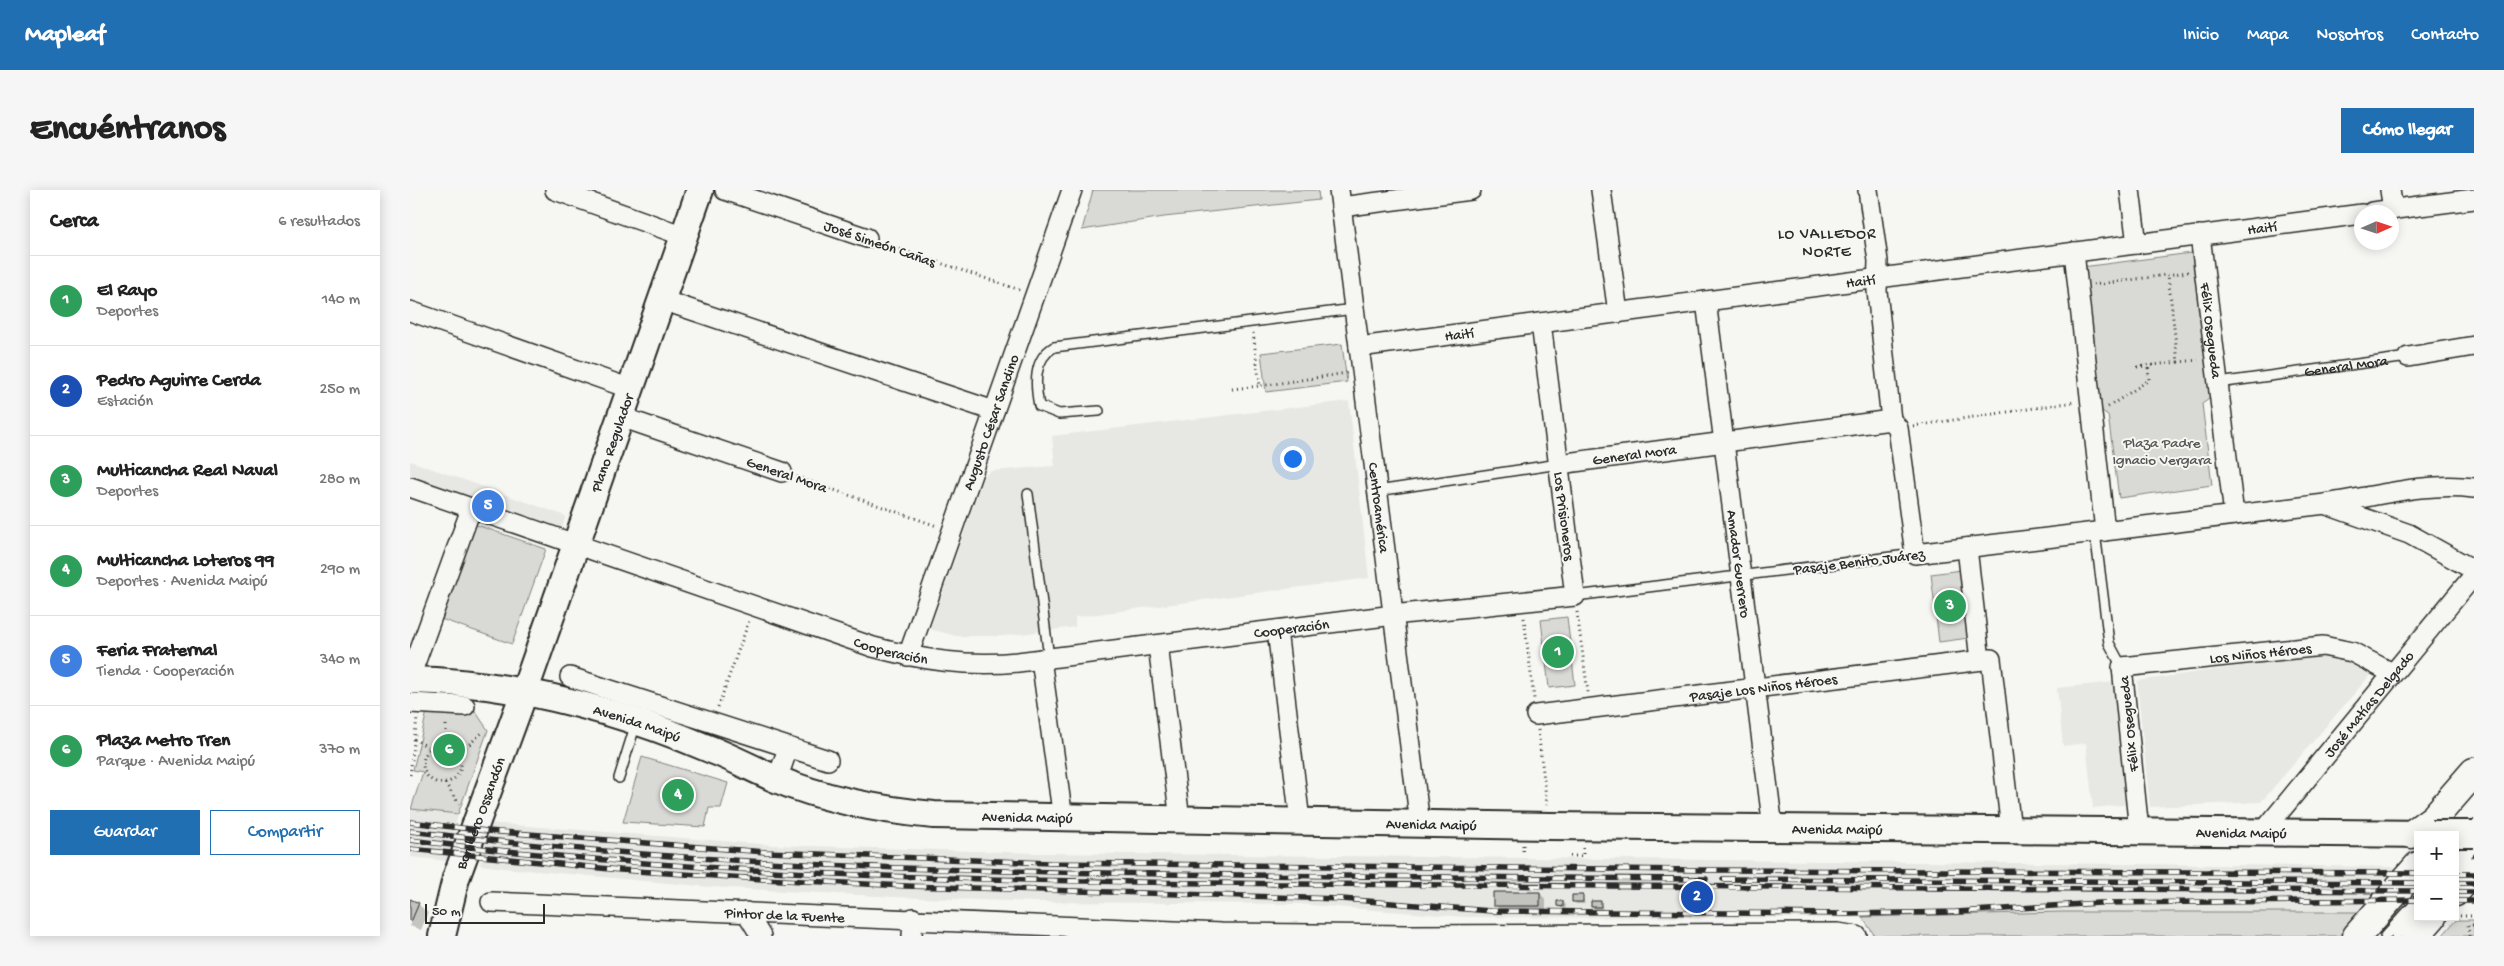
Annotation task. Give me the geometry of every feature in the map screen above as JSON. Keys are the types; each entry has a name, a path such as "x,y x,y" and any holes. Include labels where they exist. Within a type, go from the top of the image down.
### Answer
{"main road":[{"name":"Plano Regulador","path":"524,693 700,190"},
{"name":"Avenida Maipú","path":"413,689 460,684 567,701 707,748 777,780 842,800 904,812 981,817 1063,819 1550,826 2414,834"},
{"name":"Bombero Ossandón","path":"442,936 458,871 524,693"},
{"path":"2429,831 2426,825 2440,812 2474,772"},
{"path":"2434,831 2474,801"},
{"name":"Avenida Maipú","path":"2459,835 2474,835"},
{"path":"2357,936 2414,871"},
{"path":"2459,902 2474,871"},
{"path":"2415,936 2428,921"}],"street":[{"path":"554,190 684,236"},
{"name":"José Simeón Cañas","path":"725,190 867,238"},
{"name":"Augusto César Sandino","path":"908,656 1072,190"},
{"path":"1340,198 1472,190"},
{"path":"1601,190 1618,313"},
{"path":"1868,190 1878,261 1877,278 1895,424 1915,554"},
{"path":"2130,190 2137,244"},
{"path":"2390,190 2392,205"},
{"name":"Centroamérica","path":"1340,198 1420,824"},
{"path":"2399,209 2474,199"},
{"name":"Haití","path":"1359,347 2354,215"},
{"name":"Félix Osegueda","path":"2200,235 2234,515"},
{"name":"Félix Osegueda","path":"2074,252 2091,405 2100,532"},
{"path":"662,300 994,412"},
{"name":"Amador Guerrero","path":"1706,301 1772,828"},
{"path":"410,310 631,389"},
{"name":"Los Prisioneros","path":"1541,323 1575,596"},
{"name":"General Mora","path":"2408,358 2474,346"},
{"name":"General Mora","path":"621,416 782,472"},
{"name":"General Mora","path":"1559,464 1723,442 1895,424"},
{"name":"Pasaje Benito Juárez","path":"1915,554 2326,504 2422,488 2451,486 2474,488"},
{"name":"Cooperación","path":"410,487 873,647 908,656 975,664 1045,659 1393,615"},
{"name":"Pasaje Benito Juárez","path":"2326,504 2409,534 2474,570"},
{"path":"465,706 446,705 413,689 471,509"},
{"path":"1967,548 1986,659 2011,830"},
{"name":"José Matías Delgado","path":"2263,832 2474,575"},
{"name":"Pasaje Benito Juárez","path":"1393,615 1575,596"},
{"path":"1277,630 1300,821"},
{"path":"1158,645 1180,820"},
{"name":"Los Niños Héroes","path":"2122,667 2323,646 2352,652 2392,673"},
{"path":"1045,659 1063,819"},
{"name":"Pasaje Los Niños Héroes","path":"1536,714 1754,689 1986,659"},
{"name":"Félix Osegueda","path":"2122,667 2139,831"},
{"name":"Avenida Maipú","path":"570,677 828,760"},
{"path":"777,780 788,748"},
{"name":"Pintor de la Fuente","path":"491,902 746,912 913,927 1240,934 1555,935 1838,933 1857,936"},
{"path":"746,912 761,936"}],"lane":[{"path":"1099,411 1060,414 1039,406 1035,376 1047,351 1054,347 1354,309"},
{"name":"General Mora","path":"2218,383 2408,358"},
{"name":"General Mora","path":"1377,491 1559,464"},
{"path":"1028,494 1045,659"},
{"name":"Félix Osegueda","path":"2100,532 2109,643 2122,667"},
{"name":"Pasaje Benito Juárez","path":"1575,596 1915,554"},
{"path":"619,778 636,723"},
{"path":"2459,853 2474,835"},
{"path":"2459,863 2474,846"},
{"path":"2385,936 2414,904"},
{"path":"2396,936 2414,916"}],"path":[{"name":"José Simeón Cañas","path":"867,238 1035,295"},
{"path":"2078,287 2204,270"},
{"path":"2168,275 2178,362"},
{"path":"1252,322 1260,386"},
{"path":"2137,367 2198,360"},
{"path":"1895,424 2091,405 2105,409 2149,380 2148,366"},
{"path":"1232,389 1362,371"},
{"name":"General Mora","path":"782,472 952,531"},
{"path":"1575,596 1590,708"},
{"path":"1522,602 1550,826"},
{"path":"713,722 754,606"},
{"path":"410,775 414,739 413,689"},
{"path":"446,705 446,746"},
{"path":"458,754 482,733"},
{"path":"414,739 432,749 446,746 458,754 460,768 458,775 446,783 432,780 426,774 424,760 432,749"},
{"path":"446,783 459,804"},
{"path":"1570,856 1583,856 1583,841"},
{"path":"2459,905 2474,916"},
{"path":"2469,936 2468,925 2474,925"}],"shaded area":[{"path":"1349,401 1369,578 1075,617 1075,627 1003,636 956,636 930,629 984,476 991,471 1055,466 1052,436"},
{"path":"410,461 566,516 556,546 410,496"},
{"path":"2319,655 2360,664 2371,674 2261,802 2150,807 2137,681"},
{"path":"2115,682 2129,804 2093,808 2086,743 2063,746 2057,688"},
{"path":"410,808 458,814 448,861 410,857"},
{"path":"488,823 773,845 1037,853 2407,867 2389,873 2370,900 2357,912 2063,912 1853,918 1466,917 1297,904 1037,902 896,897 711,887 504,868 480,865"}],"green space":[{"path":"1093,190 1318,190 1319,200 1164,217 1082,230"},
{"name":"Plaza Padre Ignacio Vergara","path":"2199,252 2212,397 2202,404 2212,485 2119,498 2108,415 2099,409 2082,267"},
{"path":"1342,344 1347,382 1266,392 1261,353"},
{"path":"474,524 546,549 512,644 441,619"},
{"path":"1961,570 1969,638 1939,642 1931,574"},
{"path":"1567,617 1575,685 1549,688 1541,620"},
{"path":"430,699 471,705 488,730 458,814 411,809 423,772 413,770"},
{"path":"642,757 728,783 721,808 709,808 705,827 623,822"},
{"path":"2063,912 2368,913 2347,936 1875,936 1862,917"},
{"path":"2474,920 2474,936 2442,936 2455,921"}],"building":[{"path":"1493,892 1540,892 1540,906 1493,906"},
{"path":"1572,895 1583,895 1583,902 1572,902"},
{"path":"410,899 419,903 411,922 410,921"},
{"path":"1557,901 1563,901 1563,907 1557,906"},
{"path":"1591,901 1601,901 1601,907 1591,907"}],"railway":[{"path":"410,822 487,831 766,852 1050,863 1698,870 2414,873"},
{"path":"410,831 514,843 722,860 930,869 1139,874 1706,879"},
{"path":"410,840 631,862 853,875 964,879 1186,883 2414,891"},
{"path":"410,849 620,870 763,879 906,886 1342,899 1491,911 1848,914 1956,912 2100,903 2414,900"},
{"path":"2459,874 2474,874"},
{"path":"1723,879 2414,883"},
{"path":"2459,883 2474,883"},
{"path":"2459,892 2474,892"},
{"path":"2459,901 2474,901"}],"place":[{"name":"Feria Fraternal","path":"488,506"},
{"name":"Multicancha Real Naval","path":"1950,606"},
{"name":"El Rayo","path":"1558,652"},
{"name":"Plaza Metro Tren","path":"449,750"},
{"name":"Multicancha Loteros 99","path":"678,795"},
{"name":"Pedro Aguirre Cerda","path":"1697,897"}],"district":[{"name":"LO VALLEDOR NORTE","path":"1827,241"}]}
